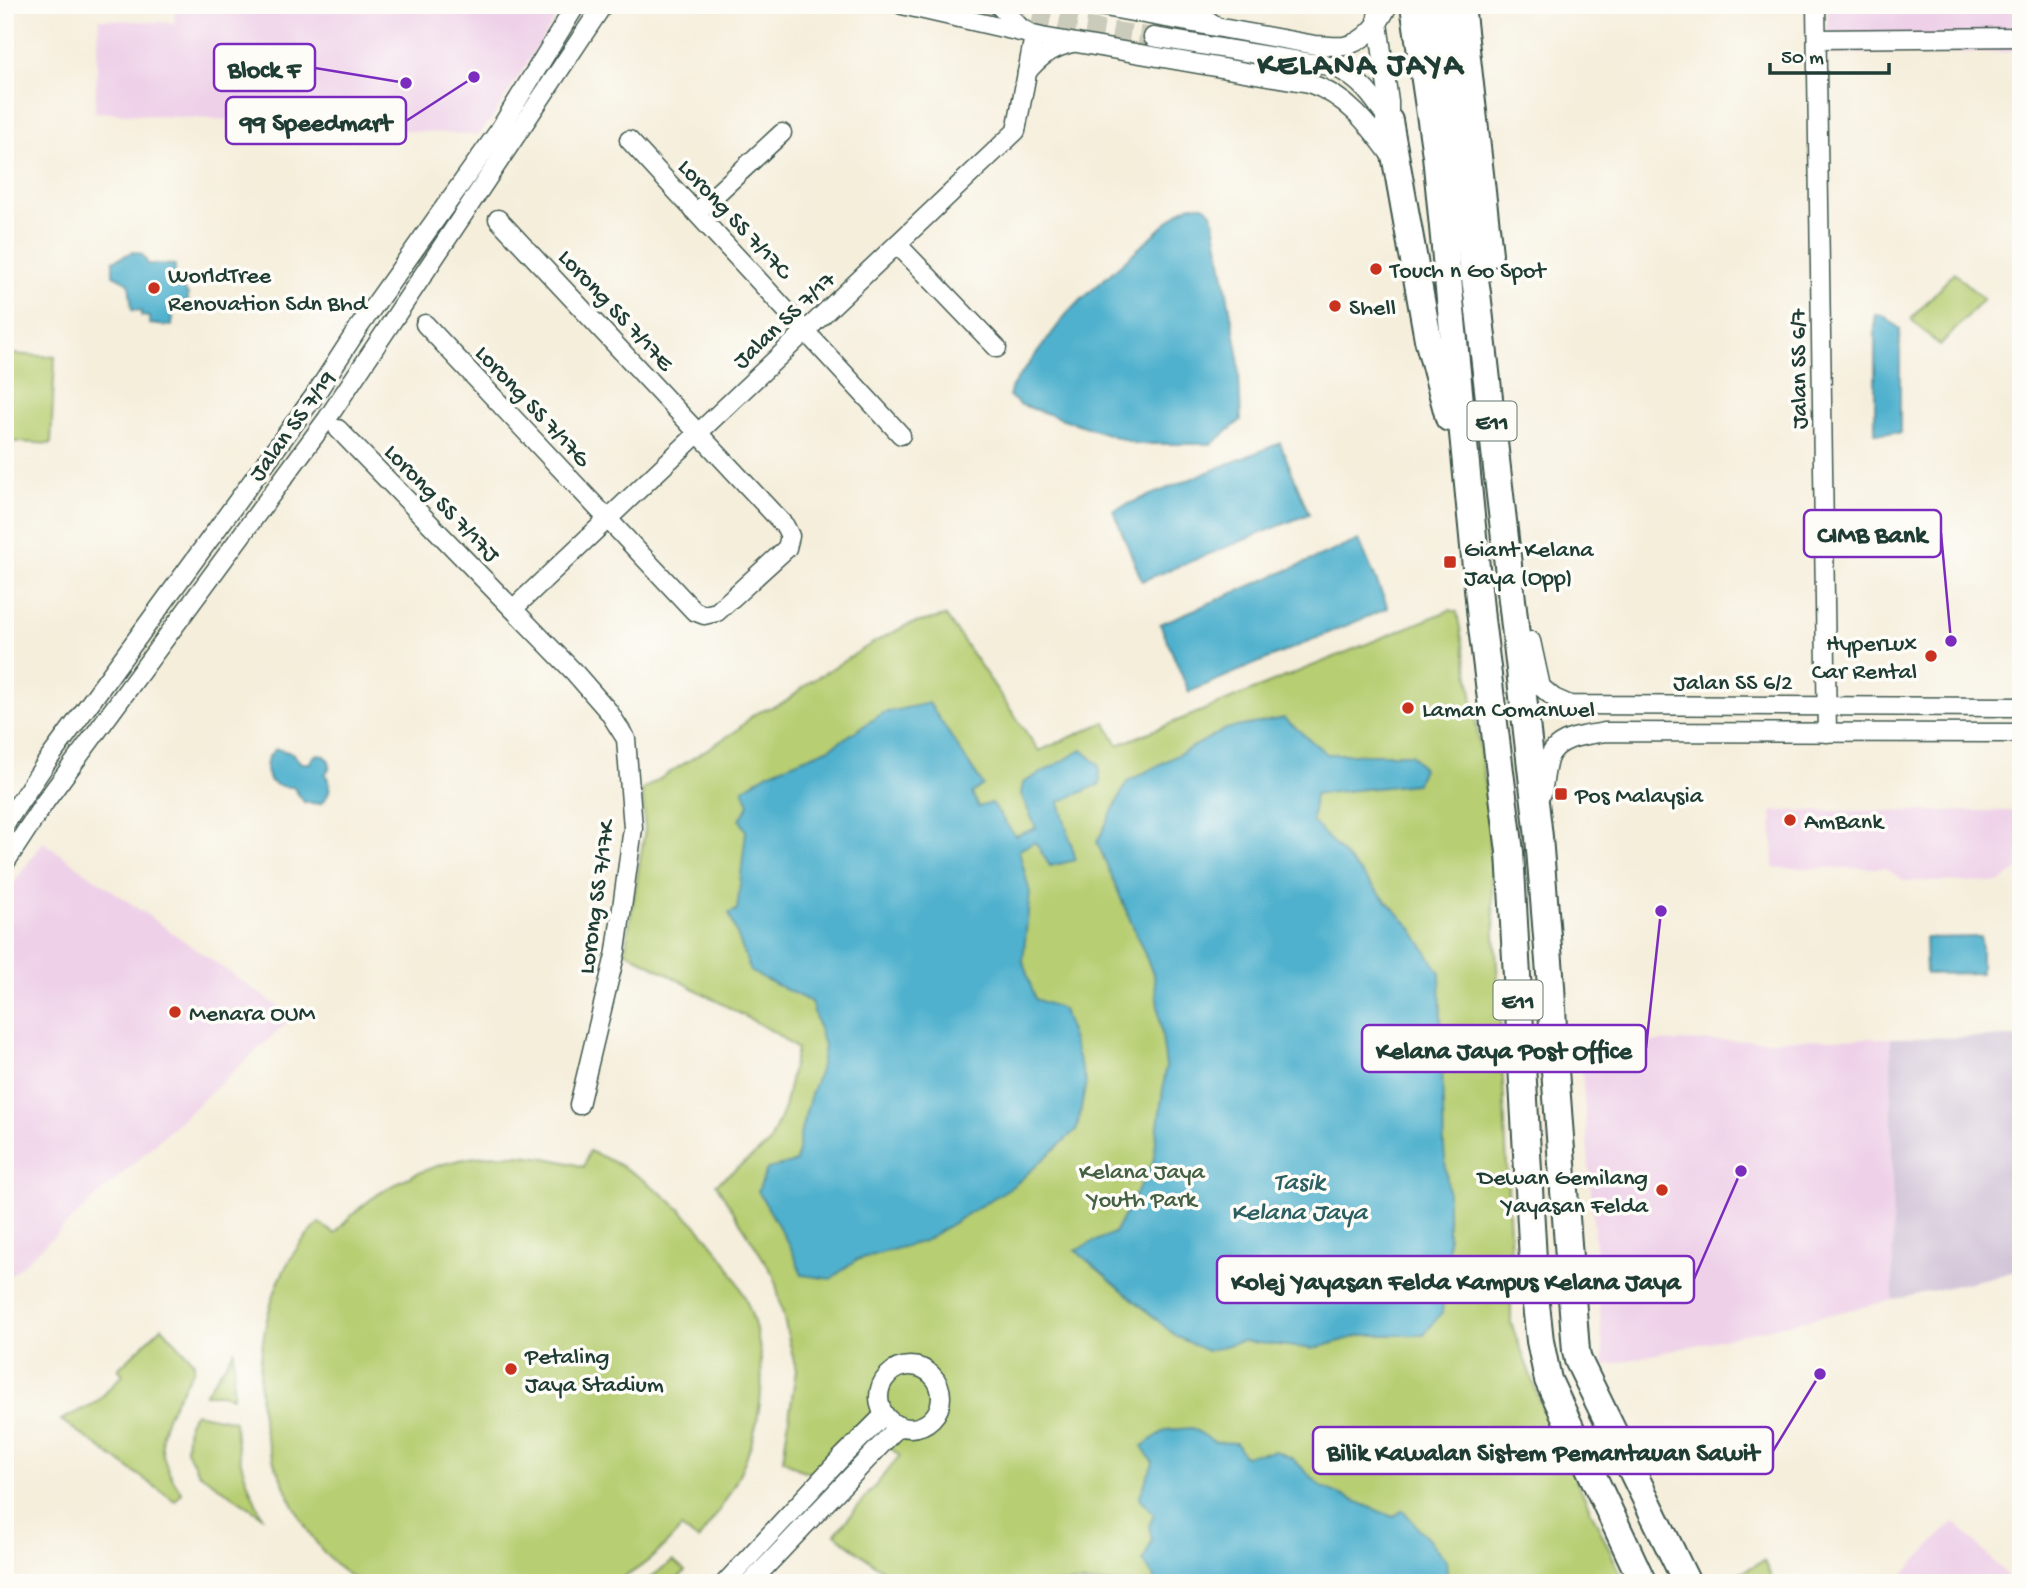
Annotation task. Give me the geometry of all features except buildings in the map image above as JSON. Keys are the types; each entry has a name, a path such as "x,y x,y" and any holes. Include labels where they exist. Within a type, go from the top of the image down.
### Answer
{"highway":[{"name":"E11","path":"1414,5 1436,155 1470,512 1510,852 1534,1281 1540,1341 1548,1380 1643,1583"},
{"name":"E11","path":"1436,5 1477,293 1539,837 1576,1351 1687,1583"},
{"path":"1461,5 1531,640 1544,822 1539,837"},
{"path":"1383,11 1445,298 1460,397"},
{"path":"1389,121 1428,339 1464,466 1470,512"}],"street":[{"name":"Jalan SS 7/19","path":"5,824 46,762 315,395 373,307 498,132 576,5"},
{"name":"Jalan SS 7/19","path":"5,863 45,802 327,419 603,5"},
{"path":"902,5 1034,36 1308,83 1332,93 1352,107 1371,127 1396,163"},
{"path":"998,5 1034,36"},
{"path":"1094,5 1315,45 1341,47 1358,41 1388,5"},
{"path":"1186,5 1219,28"},
{"name":"Jalan SS 6/7","path":"1816,5 1827,733"},
{"path":"1383,11 1389,121"},
{"path":"995,26 1019,46 1027,72"},
{"name":"Jalan SS 7/17","path":"513,609 1016,131 1034,36"},
{"path":"1153,37 1335,66 1365,86 1389,121"},
{"path":"1817,39 2021,37"},
{"path":"1027,72 1036,60 1047,52 1074,43"},
{"path":"697,212 782,133"},
{"name":"Lorong SS 7/17C","path":"629,140 901,435"},
{"name":"Lorong SS 7/17E","path":"498,219 785,526 790,536 787,548 717,612 704,615 694,611"},
{"path":"897,244 997,348"},
{"name":"Lorong SS 7/17G","path":"425,324 694,611"},
{"name":"Lorong SS 7/17J","path":"338,429 513,609"},
{"name":"Lorong SS 7/17K","path":"513,609 609,712 626,739 633,828 616,951 579,1105"},
{"name":"Jalan SS 6/2","path":"1531,640 1541,687 1554,698 1570,705 2021,707"},
{"name":"Jalan SS 6/2","path":"1542,793 1548,758 1555,747 1580,736 1606,732 2021,733"},
{"path":"910,1366 920,1367 936,1380 941,1389 942,1400 933,1419 914,1428 899,1426 884,1415 881,1388 892,1372 910,1366"},
{"path":"725,1583 884,1415"},
{"path":"747,1558 756,1577 899,1426"}],"shaded area":[{"path":"175,5 564,5 479,135 95,112 99,19 174,23"},
{"path":"1828,5 2021,5 2021,52 1827,54"},
{"path":"1772,811 2021,811 2021,867 2001,882 1905,881 1885,868 1774,868"},
{"path":"43,842 293,1017 5,1281 5,895"},
{"path":"2021,1037 2021,1270 1893,1300 1891,1038"},
{"path":"1891,1038 1893,1300 1604,1366 1580,1043"},
{"path":"1954,1521 2014,1583 1895,1583"}],"green space":[{"path":"1954,273 1983,299 1940,346 1911,319"},
{"path":"11,354 55,357 51,444 6,441"},
{"name":"Kelana Jaya Youth Park","path":"1450,610 1457,612 1486,790 1500,1015 1511,1256 1511,1323 1544,1411 1625,1583 899,1583 835,1534 900,1456 865,1427 817,1475 797,1468 783,1459 796,1370 774,1276 716,1184 769,1144 784,1108 797,1049 774,1032 625,951 645,830 642,790 736,731 754,714 785,702 810,682 871,644 907,625 946,616 1039,751 1105,722 1118,745"},
{"name":"Petaling Jaya Stadium","path":"589,1151 632,1173 683,1212 724,1260 746,1299 758,1339 762,1380 757,1420 745,1461 725,1501 698,1540 681,1528 650,1559 613,1583 361,1583 338,1567 305,1526 279,1475 263,1424 260,1370 263,1342 276,1288 287,1264 319,1223 335,1234 351,1216 391,1186 437,1166 486,1156 510,1155 547,1158 584,1167"},
{"path":"162,1327 194,1362 194,1369 167,1416 161,1444 170,1475 182,1493 175,1501 61,1420 97,1402 123,1374 118,1369"},
{"path":"234,1351 233,1397 205,1394"},
{"path":"195,1413 235,1421 240,1458 262,1516 199,1473 186,1450 188,1422"},
{"path":"673,1561 685,1571 674,1583 643,1583"},
{"path":"1764,1561 1774,1583 1726,1583 1724,1580"}],"water":[{"path":"1191,205 1203,205 1212,212 1238,352 1241,420 1212,444 1137,444 1019,404 1009,396 1012,386 1069,311 1180,211"},
{"path":"133,252 142,254 148,264 175,265 174,285 183,288 188,295 188,302 174,307 172,326 149,324 149,317 141,316 141,311 132,310 129,283 113,275 113,261"},
{"path":"1875,315 1883,315 1900,329 1900,433 1875,433"},
{"path":"1280,443 1309,514 1142,581 1113,510"},
{"path":"1359,540 1388,608 1189,692 1160,624"},
{"path":"929,703 983,785 972,793 978,807 992,803 1015,836 1036,828 1021,794 1023,783 1082,750 1099,765 1100,784 1059,802 1076,860 1050,866 1035,842 1019,850 1030,893 1023,961 1035,999 1063,1009 1086,1083 1077,1129 1016,1184 924,1241 856,1260 831,1279 802,1275 791,1248 758,1191 767,1169 796,1162 801,1130 820,1070 824,1046 811,1002 751,972 729,913 737,910 746,831 740,820 749,804 743,789 768,773 830,748 883,713"},
{"name":"Tasik Kelana Jaya","path":"1284,718 1327,754 1411,754 1423,769 1416,784 1315,794 1312,821 1411,927 1440,973 1444,1147 1448,1190 1448,1249 1442,1312 1424,1335 1362,1335 1313,1349 1242,1341 1207,1351 1177,1337 1075,1250 1114,1233 1153,1163 1166,1067 1154,976 1097,842 1127,782 1226,729"},
{"path":"276,749 292,753 301,763 310,763 317,754 327,758 330,767 325,774 329,790 320,804 304,802 293,787 279,786 271,781 266,766"},
{"path":"1981,937 1981,973 1926,974 1925,938"},
{"path":"1192,1428 1215,1442 1236,1443 1244,1456 1276,1451 1292,1458 1322,1487 1393,1517 1403,1510 1446,1560 1448,1583 1153,1583 1154,1578 1143,1561 1152,1541 1149,1526 1154,1514 1139,1498 1153,1463 1142,1446 1166,1430"}],"tunnel":[{"path":"980,5 1070,24 1153,37"}],"place":[{"name":"99 Speedmart","path":"474,77"},
{"name":"Block F","path":"406,83"},
{"name":"Touch n Go Spot","path":"1376,269"},
{"name":"WorldTree Renovation Sdn Bhd","path":"154,288"},
{"name":"Shell","path":"1335,306"},
{"name":"Giant Kelana Jaya (Opp)","path":"1450,562"},
{"name":"CIMB Bank","path":"1951,641"},
{"name":"HyperLux Car Rental","path":"1931,656"},
{"name":"Laman Comanwel","path":"1408,708"},
{"name":"Pos Malaysia","path":"1561,794"},
{"name":"AmBank","path":"1790,820"},
{"name":"Kelana Jaya Post Office","path":"1661,911"},
{"name":"Menara OUM","path":"175,1012"},
{"name":"Kolej Yayasan Felda Kampus Kelana Jaya","path":"1741,1171"},
{"name":"Dewan Gemilang Yayasan Felda","path":"1662,1190"},
{"name":"Petaling Jaya Stadium","path":"511,1369"},
{"name":"Bilik Kawalan Sistem Pemantauan Sawit","path":"1820,1374"}],"district":[{"name":"KELANA JAYA","path":"1361,62"}]}
